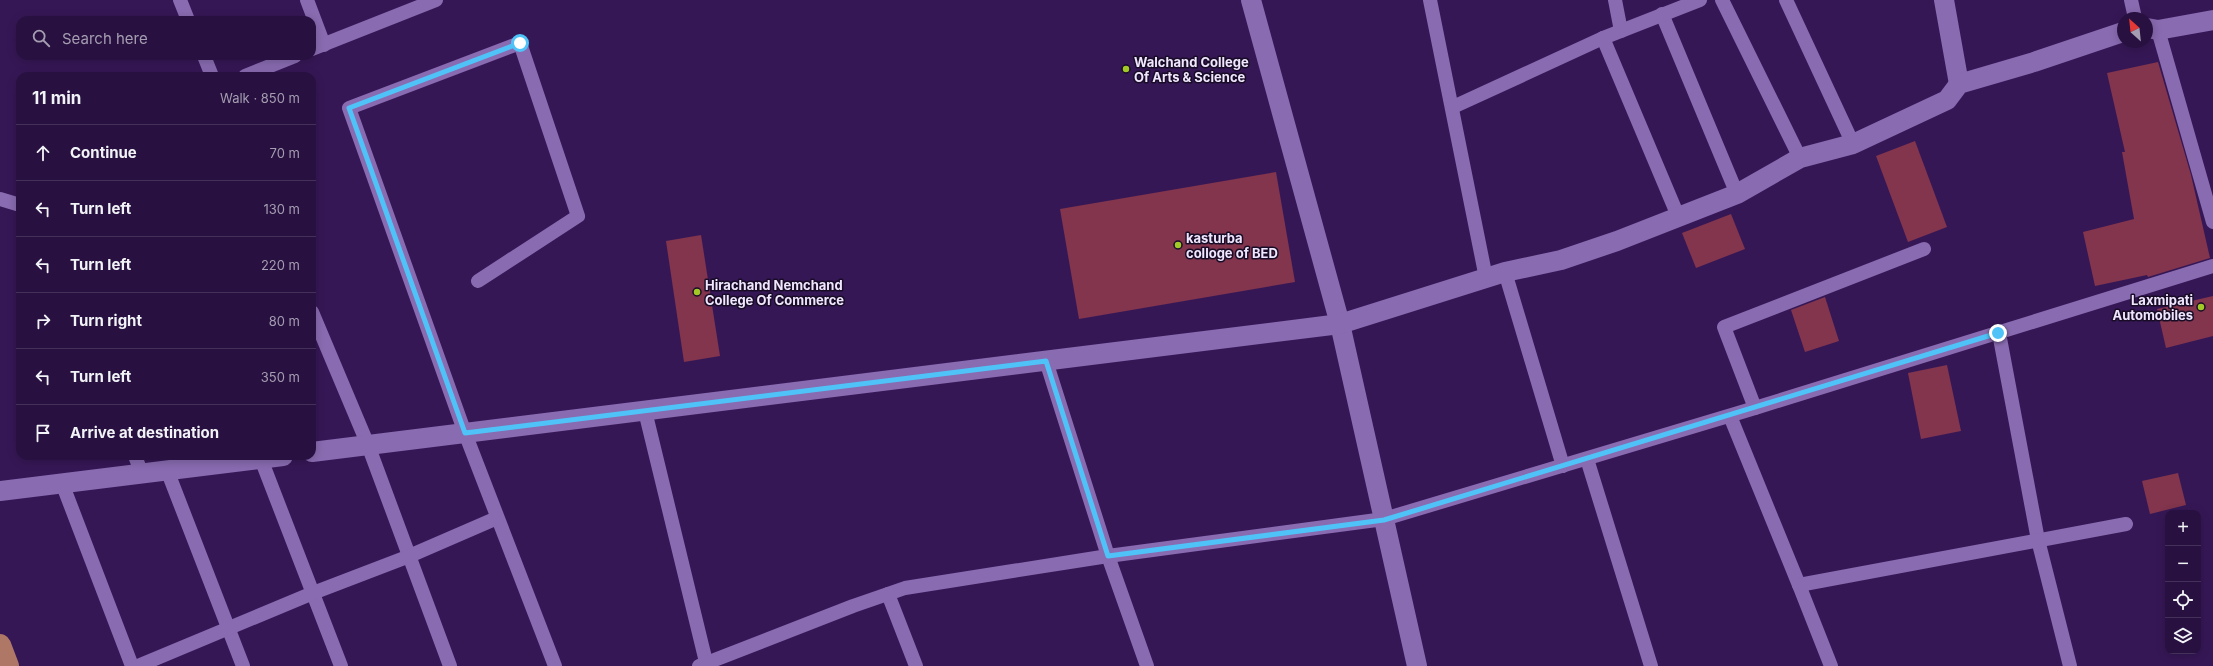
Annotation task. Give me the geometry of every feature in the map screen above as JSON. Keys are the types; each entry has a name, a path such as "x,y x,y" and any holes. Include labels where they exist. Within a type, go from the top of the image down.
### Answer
{"main road":[{"path":"0,645 8,666"}],"street":[{"path":"180,0 186,16"},
{"path":"307,0 311,16"},
{"path":"318,47 436,0"},
{"path":"1251,0 1340,324 1384,520 1414,665"},
{"path":"1430,0 1454,107 1486,278"},
{"path":"1615,0 1621,31"},
{"path":"1454,107 1603,38 1700,0"},
{"path":"1722,0 1800,158"},
{"path":"1786,0 1853,144"},
{"path":"1944,0 1959,84"},
{"path":"2131,0 2134,12"},
{"path":"1662,14 1737,194"},
{"path":"2153,29 2213,20"},
{"path":"2153,32 2213,222"},
{"path":"316,452 1340,324 1505,272 1561,260 1617,241 1737,194 1800,158 1853,144 1947,100 1959,84 2034,62 2117,34"},
{"path":"1603,38 1678,216"},
{"path":"478,281 578,216 520,43 349,108 465,433 555,666"},
{"path":"206,60 210,72"},
{"path":"255,72 285,60"},
{"path":"0,199 16,204"},
{"path":"1755,408 1724,327 1924,249"},
{"path":"645,411 704,665 905,588 1108,556 1384,520 1730,416 2213,266"},
{"path":"1505,272 1564,466"},
{"path":"316,322 368,445 450,666"},
{"path":"1998,333 2038,540 2070,666"},
{"path":"1046,361 1108,556 1146,666"},
{"path":"1730,416 1831,666"},
{"path":"1587,459 1652,666"},
{"path":"0,491 62,484 138,465 167,470 228,460"},
{"path":"261,460 341,666"},
{"path":"167,470 243,666"},
{"path":"62,484 132,666"},
{"path":"138,666 228,630 313,593 409,556 497,518"},
{"path":"1799,585 2126,524"},
{"path":"888,594 916,666"}],"building":[{"path":"2158,62 2191,175 2210,258 2148,277 2147,275 2095,286 2083,232 2134,219 2122,152 2125,152 2107,73"},
{"path":"1915,141 1947,227 1908,242 1876,156"},
{"name":"kasturba colloge of BED","path":"1276,172 1295,282 1079,319 1060,209"},
{"path":"1731,214 1745,249 1696,268 1682,233"},
{"path":"701,235 720,356 684,362 666,241"},
{"path":"2213,296 2213,336 2166,348 2157,309"},
{"path":"1825,297 1839,341 1805,352 1791,310"},
{"path":"1947,365 1961,431 1921,439 1908,373"},
{"path":"2178,473 2186,505 2150,514 2142,481"}],"place":[{"name":"Walchand College Of Arts & Science","path":"1126,69"},
{"name":"kasturba colloge of BED","path":"1178,245"},
{"name":"Hirachand Nemchand College Of Commerce","path":"697,292"},
{"name":"Laxmipati Automobiles","path":"2201,307"}],"route":[{"path":"520,43 349,108 465,433 1046,361 1108,556 1384,520 1998,333"}]}
